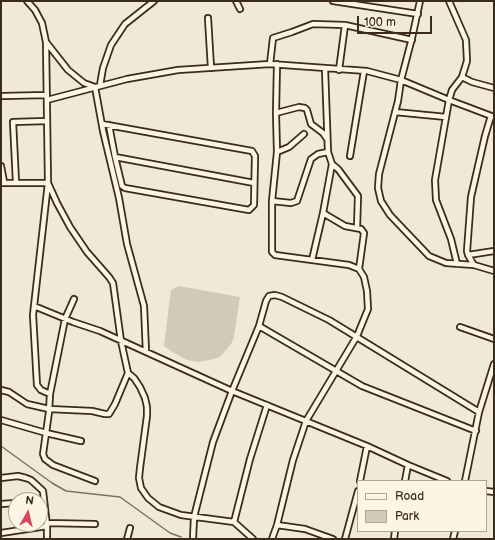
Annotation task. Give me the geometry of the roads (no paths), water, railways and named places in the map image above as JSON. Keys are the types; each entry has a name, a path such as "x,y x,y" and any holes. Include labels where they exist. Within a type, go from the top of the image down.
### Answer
{"street":[{"path":"27,1 42,23 46,42 48,183 33,315 37,385 41,390 50,394"},
{"path":"146,352 144,306 127,244 119,198 102,124 98,86 111,45 126,24 154,1"},
{"path":"236,1 240,9"},
{"path":"333,1 418,14"},
{"path":"420,1 395,112 379,174 378,188 381,201 390,216 429,256 446,264 474,265 494,271"},
{"path":"448,1 466,40 467,61 462,77 452,90 449,100 435,180 436,200 457,264"},
{"path":"208,18 211,68"},
{"path":"270,64 272,40 275,37 313,24 345,25 412,40"},
{"path":"339,70 345,25"},
{"path":"46,42 68,70 84,83 98,86"},
{"path":"2,96 47,97 178,70 270,64 364,71 401,80 493,116 484,136 470,197 468,255 474,265"},
{"path":"272,539 278,525 293,460 306,421 357,336 368,309 367,291 364,277 359,269 348,265 276,255 272,252 272,201 277,152 277,64"},
{"path":"312,260 332,164 328,152 327,139 325,68"},
{"path":"350,156 364,71"},
{"path":"462,77 472,82 494,88"},
{"path":"276,113 299,107 305,108 311,124 323,133 327,139"},
{"path":"395,112 446,117"},
{"path":"16,182 13,122 47,121"},
{"path":"102,124 109,125 252,151 255,156 254,205 250,210 125,188 122,186 114,157 109,125"},
{"path":"277,152 289,147 304,134"},
{"path":"272,201 291,203 297,201 311,159 318,154 328,152"},
{"path":"114,157 254,183"},
{"path":"332,164 338,169 358,196 357,228"},
{"path":"1,166 2,182 48,183"},
{"path":"1,390 9,392 27,404 49,409 82,410 109,414 115,404 128,373 121,341 112,283 109,277 87,252 70,227 48,183"},
{"path":"323,213 345,226 361,229 364,232 359,269"},
{"path":"468,255 494,251"},
{"path":"193,539 194,517 213,442 259,326 266,301 269,296 275,295 282,297 329,320 480,412"},
{"path":"74,299 65,319 50,394 43,454 45,459 53,464 95,481"},
{"path":"34,306 100,331 232,391 367,446 445,480"},
{"path":"259,326 362,386 476,431"},
{"path":"460,327 494,339"},
{"path":"465,480 480,412 494,364"},
{"path":"128,373 134,378 140,387 147,407 139,478 141,488 148,498 160,507 181,515 234,522 253,539"},
{"path":"234,522 250,459 267,405"},
{"path":"1,420 81,441"},
{"path":"360,480 367,446"},
{"path":"405,480 408,465"},
{"path":"1,478 18,476 31,480 43,492"},
{"path":"345,539 357,495"},
{"path":"48,525 95,524"},
{"path":"278,525 305,529 333,539"},
{"path":"127,539 130,528"}],"waterway":[{"path":"1,446 52,483 66,491 120,497 170,533 181,537"}]}
